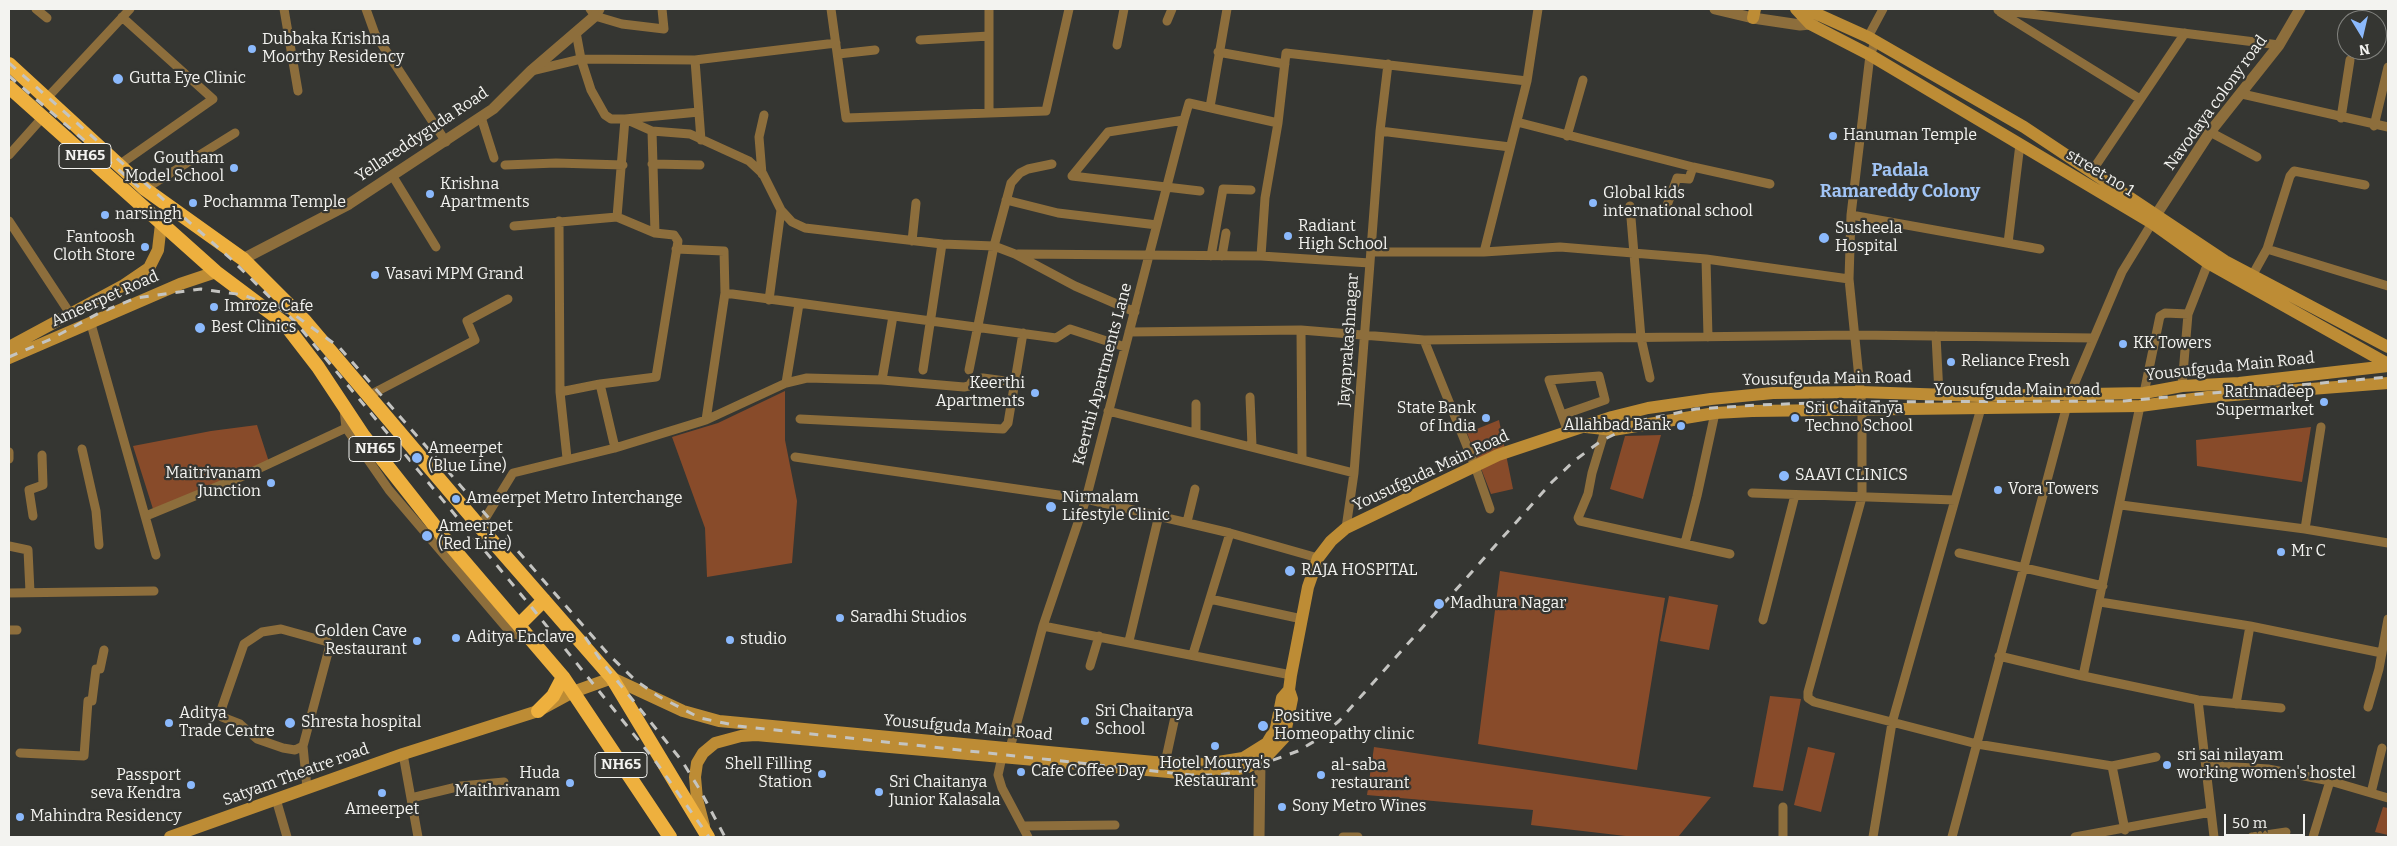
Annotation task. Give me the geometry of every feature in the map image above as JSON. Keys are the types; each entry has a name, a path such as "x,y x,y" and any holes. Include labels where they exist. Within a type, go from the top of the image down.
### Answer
{"highway":[{"name":"NH65","path":"9,64 145,189 243,260 299,314 576,639 612,678 707,836"},
{"name":"NH65","path":"9,87 216,272 284,323 318,367 364,436 445,539 563,678 670,837"},
{"path":"519,625 544,600"},
{"path":"538,711 553,696 563,678"}],"main road":[{"name":"street no 1","path":"1796,9 1810,24 1871,45 2020,144 2154,219 2234,272 2388,365"},
{"name":"street no 1","path":"1812,11 1871,45 2024,127 2092,170 2208,263 2252,276 2388,346"},
{"name":"Ameerpet Road","path":"9,348 124,285 149,268 158,250 161,224"},
{"name":"Ameerpet Road","path":"9,358 180,284 216,272"},
{"name":"Yousufguda Main Road","path":"612,678 683,711 719,721 1201,774 1231,772 1260,761 1277,747 1284,738 1292,700 1289,690 1291,675 1312,572 1318,558 1331,541 1346,528 1498,454 1600,420 1648,408 1711,399 1773,393 2144,393 2182,386 2239,383 2388,365"},
{"name":"Yousufguda Main road","path":"1586,426 1605,430 1715,413 1862,408 2140,406 2208,397 2388,383"},
{"name":"Satyam Theatre road","path":"170,837 403,754 538,711 573,692 612,678"},
{"name":"Yousufguda Main Road","path":"707,836 698,800 695,778 697,763 703,753 715,743 727,738 756,735 1006,753 1165,763 1217,764 1243,758 1259,749 1272,737 1282,698 1289,690"}],"street":[{"path":"36,9 46,18"},
{"path":"47,98 130,9"},
{"path":"284,9 298,91"},
{"path":"366,9 375,34 446,142"},
{"path":"595,11 622,24 664,29 662,9"},
{"path":"832,9 846,118 1046,111 1069,9"},
{"path":"989,9 989,112"},
{"path":"1117,45 1124,9"},
{"path":"1167,21 1172,9"},
{"path":"1210,107 1218,52 1227,9"},
{"path":"1484,252 1527,81 1538,9"},
{"path":"1714,9 1754,13 1785,24 1810,24 1812,11"},
{"path":"1883,9 1871,45 1851,215 1849,280 1862,408 1862,497 1808,692 1808,698 1814,702 1977,744 2112,766 2156,757"},
{"name":"Navodaya colony road","path":"2154,219 2210,132 2279,45 2300,9"},
{"path":"1997,10 2279,45"},
{"path":"1997,10 2140,99"},
{"name":"Yellareddyguda Road","path":"243,260 349,204 446,142 493,109 531,71 576,32 595,11"},
{"path":"119,166 213,100 122,17"},
{"path":"576,32 581,59 591,90 605,115 611,119 699,112"},
{"path":"2092,170 2185,34"},
{"path":"920,40 989,36"},
{"path":"531,71 581,59 694,60 836,43"},
{"path":"838,54 875,50"},
{"path":"1218,52 1285,64"},
{"path":"1261,256 1265,198 1278,123 1286,53 1527,81"},
{"path":"694,60 700,140"},
{"path":"2341,118 2350,60"},
{"name":"Jayaprakashnagar","path":"1346,528 1354,473 1380,131 1388,64"},
{"path":"2374,126 2388,67"},
{"path":"1567,136 1583,80"},
{"path":"2242,94 2374,126 2388,127"},
{"path":"1200,191 1072,176 1108,132 1184,120 1189,103 1278,123"},
{"path":"762,174 759,137 764,115"},
{"path":"481,117 494,158"},
{"path":"9,155 42,118"},
{"path":"625,119 652,131 690,134 749,161 762,174 781,210 792,222 805,228 942,244 994,246 1015,254 1075,286 1134,312"},
{"path":"617,217 623,165 625,119"},
{"name":"Keerthi Apartments Lane","path":"1028,837 1002,788 998,776 1043,626 1086,499 1184,120"},
{"path":"1516,122 1693,167 1770,184"},
{"path":"652,131 655,233"},
{"path":"1380,131 1510,146"},
{"path":"2210,132 2257,157"},
{"path":"145,189 235,133"},
{"path":"2008,243 2020,144"},
{"path":"505,166 556,163 623,165"},
{"path":"652,164 700,165"},
{"path":"970,370 994,246 1011,183 1020,173 1028,169 1052,164"},
{"path":"1665,211 1677,178 1689,179 1693,167"},
{"path":"2252,276 2267,249 2290,176 2294,171 2365,185"},
{"path":"392,175 436,247"},
{"path":"1211,256 1223,189 1251,190"},
{"path":"1006,200 1058,212 1157,225"},
{"path":"912,241 916,203"},
{"path":"1630,206 1641,338 1650,378"},
{"path":"769,300 781,210"},
{"path":"1851,215 2040,249"},
{"path":"514,226 558,220 617,217 655,233 676,236 678,241 656,377 600,384 560,392"},
{"path":"1952,837 2070,394 2122,272 2154,219"},
{"path":"558,220 560,392 567,458"},
{"path":"9,221 71,315"},
{"path":"1214,238 1228,238 1222,256"},
{"path":"923,370 932,321 942,244"},
{"path":"1371,252 1484,252 1560,247 1706,259 1849,280"},
{"path":"676,249 724,251 725,293 706,420"},
{"path":"2267,249 2388,286"},
{"path":"1015,254 1261,256 1370,263"},
{"path":"1706,259 1708,337"},
{"path":"2182,386 2188,314 2208,263"},
{"path":"725,293 1056,338 1070,329 1125,347"},
{"path":"368,396 476,340 466,321 508,299"},
{"path":"786,383 799,304"},
{"path":"2144,393 2160,316 2165,313 2188,314"},
{"path":"882,380 893,316"},
{"path":"91,324 156,555"},
{"path":"1129,332 1301,330 1424,340 1855,335 2094,338"},
{"path":"1301,330 1302,459"},
{"path":"800,419 1003,429 1008,424 1024,333"},
{"path":"1936,336 1939,394"},
{"path":"1424,340 1475,466 1490,509"},
{"path":"1562,415 1605,400 1599,376 1549,380 1568,432"},
{"path":"480,527 513,473 567,458 615,448 706,420 786,383 807,378 882,380 964,387 969,386 973,380 983,378 1005,381"},
{"path":"600,384 615,448"},
{"path":"1250,397 1252,446"},
{"path":"1196,404 1196,432"},
{"path":"344,406 346,428 389,490 510,632 532,641"},
{"path":"2084,676 2121,505 2140,406"},
{"path":"1873,837 1892,723 1981,408"},
{"path":"1108,411 1354,473"},
{"path":"1685,543 1715,413"},
{"path":"146,516 243,476 346,428"},
{"path":"2305,529 2321,428"},
{"path":"1605,430 1592,473 1588,494 1578,518 1583,522 1730,554"},
{"path":"82,449 98,522 99,545"},
{"path":"9,452 9,460"},
{"path":"33,516 30,490 43,485 42,455"},
{"path":"796,457 1086,499 1187,522 1318,558"},
{"path":"1187,522 1195,489"},
{"path":"1752,493 1955,500"},
{"path":"1762,620 1795,495"},
{"path":"2121,505 2305,529 2388,543"},
{"path":"1128,641 1159,515"},
{"path":"1193,654 1230,533"},
{"path":"9,546 28,550 30,592"},
{"path":"1959,553 2023,566 2103,586"},
{"path":"9,593 154,591"},
{"path":"1210,599 1302,618"},
{"path":"2100,602 2250,626 2382,653"},
{"path":"2368,707 2382,653 2388,619"},
{"path":"1043,626 1128,641 1291,675"},
{"path":"2236,704 2250,626"},
{"path":"303,746 295,750 257,739 240,724 222,717 220,714 244,644 262,632 281,629 328,642 330,645 303,746 306,788"},
{"path":"1090,666 1098,636"},
{"path":"9,753 84,756 88,701 92,701 96,669 100,669 104,650"},
{"path":"1999,656 2198,700 2281,708"},
{"path":"2198,700 2214,837"},
{"path":"1165,763 1174,718"},
{"path":"2371,793 2382,748"},
{"path":"403,754 418,837"},
{"path":"1259,837 1260,761"},
{"path":"2206,765 2268,769 2330,781 2388,798"},
{"path":"2112,766 2125,830"},
{"path":"2313,837 2330,781"},
{"path":"410,798 461,786 504,782"},
{"path":"276,799 287,837"},
{"path":"1783,807 1783,837"},
{"path":"2075,837 2125,830 2212,812"},
{"path":"1023,826 1115,825"},
{"path":"2252,837 2286,832"},
{"path":"1344,837 1358,837"}],"shaded area":[{"path":"785,391 785,440 797,501 792,563 707,577 705,528 672,437 718,423"},
{"path":"1499,420 1513,489 1491,494 1467,433"},
{"path":"257,425 269,462 153,509 133,446 211,431"},
{"path":"2311,427 2302,482 2197,466 2196,440"},
{"path":"1661,435 1643,499 1610,489 1625,436"},
{"path":"1500,571 1665,598 1637,770 1478,744"},
{"path":"1669,596 1718,605 1709,650 1660,641"},
{"path":"1770,696 1801,699 1783,791 1753,787"},
{"path":"1374,747 1711,797 1678,837 1634,837 1531,825 1533,810 1367,795"},
{"path":"1808,747 1835,753 1821,812 1794,805"},
{"path":"2383,807 2388,808 2388,835 2375,832"}],"railway":[{"path":"9,63 231,259 297,324 533,609 656,762 709,837"},
{"path":"9,76 140,188"},
{"path":"9,357 51,339 99,313 136,298 201,289 244,295 296,316 339,347 608,654 635,680 658,696 700,718 738,726 1191,775 1218,775 1246,770 1298,751 1318,739 1339,721 1552,482 1574,461 1601,441 1643,420 1696,409 1758,405 1842,402 2124,401 2388,377"},
{"path":"585,637 602,662 682,761 725,837"}],"place":[{"name":"Dubbaka Krishna Moorthy Residency","path":"252,49"},
{"name":"Gutta Eye Clinic","path":"118,79"},
{"name":"Hanuman Temple","path":"1833,136"},
{"name":"Goutham Model School","path":"234,168"},
{"name":"Krishna Apartments","path":"430,194"},
{"name":"Pochamma Temple","path":"193,203"},
{"name":"Global kids international school","path":"1593,203"},
{"name":"narsingh","path":"105,215"},
{"name":"Radiant High School","path":"1288,236"},
{"name":"Susheela Hospital","path":"1824,238"},
{"name":"Fantoosh Cloth Store","path":"145,247"},
{"name":"Vasavi MPM Grand","path":"375,275"},
{"name":"Imroze Cafe","path":"214,307"},
{"name":"Best Clinics","path":"200,328"},
{"name":"KK Towers","path":"2123,344"},
{"name":"Reliance Fresh","path":"1951,362"},
{"name":"Keerthi Apartments","path":"1035,393"},
{"name":"Rathnadeep Supermarket","path":"2324,402"},
{"name":"State Bank of India","path":"1486,418"},
{"name":"Sri Chaitanya Techno School","path":"1795,418"},
{"name":"Allahbad Bank","path":"1681,426"},
{"name":"Ameerpet (Blue Line)","path":"417,458"},
{"name":"SAAVI CLINICS","path":"1784,476"},
{"name":"Maitrivanam Junction","path":"271,483"},
{"name":"Vora Towers","path":"1998,490"},
{"name":"Ameerpet Metro Interchange","path":"456,499"},
{"name":"Nirmalam Lifestyle Clinic","path":"1051,507"},
{"name":"Ameerpet (Red Line)","path":"427,536"},
{"name":"Mr C","path":"2281,552"},
{"name":"RAJA HOSPITAL","path":"1290,571"},
{"name":"Madhura Nagar","path":"1439,604"},
{"name":"Saradhi Studios","path":"840,618"},
{"name":"Aditya Enclave","path":"456,638"},
{"name":"studio","path":"730,640"},
{"name":"Golden Cave Restaurant","path":"417,641"},
{"name":"Sri Chaitanya School","path":"1085,721"},
{"name":"Aditya Trade Centre","path":"169,723"},
{"name":"Shresta hospital","path":"290,723"},
{"name":"Positive Homeopathy clinic","path":"1263,726"},
{"name":"Hotel Mourya's Restaurant","path":"1215,746"},
{"name":"sri sai nilayam working women's hostel","path":"2167,765"},
{"name":"Cafe Coffee Day","path":"1021,772"},
{"name":"Shell Filling Station","path":"822,774"},
{"name":"al-saba restaurant","path":"1321,775"},
{"name":"Huda Maithrivanam","path":"570,783"},
{"name":"Passport seva Kendra","path":"191,785"},
{"name":"Sri Chaitanya Junior Kalasala","path":"879,792"},
{"name":"Ameerpet","path":"382,793"},
{"name":"Sony Metro Wines","path":"1282,807"},
{"name":"Mahindra Residency","path":"20,817"}],"district":[{"name":"Padala Ramareddy Colony","path":"1900,181"}]}
